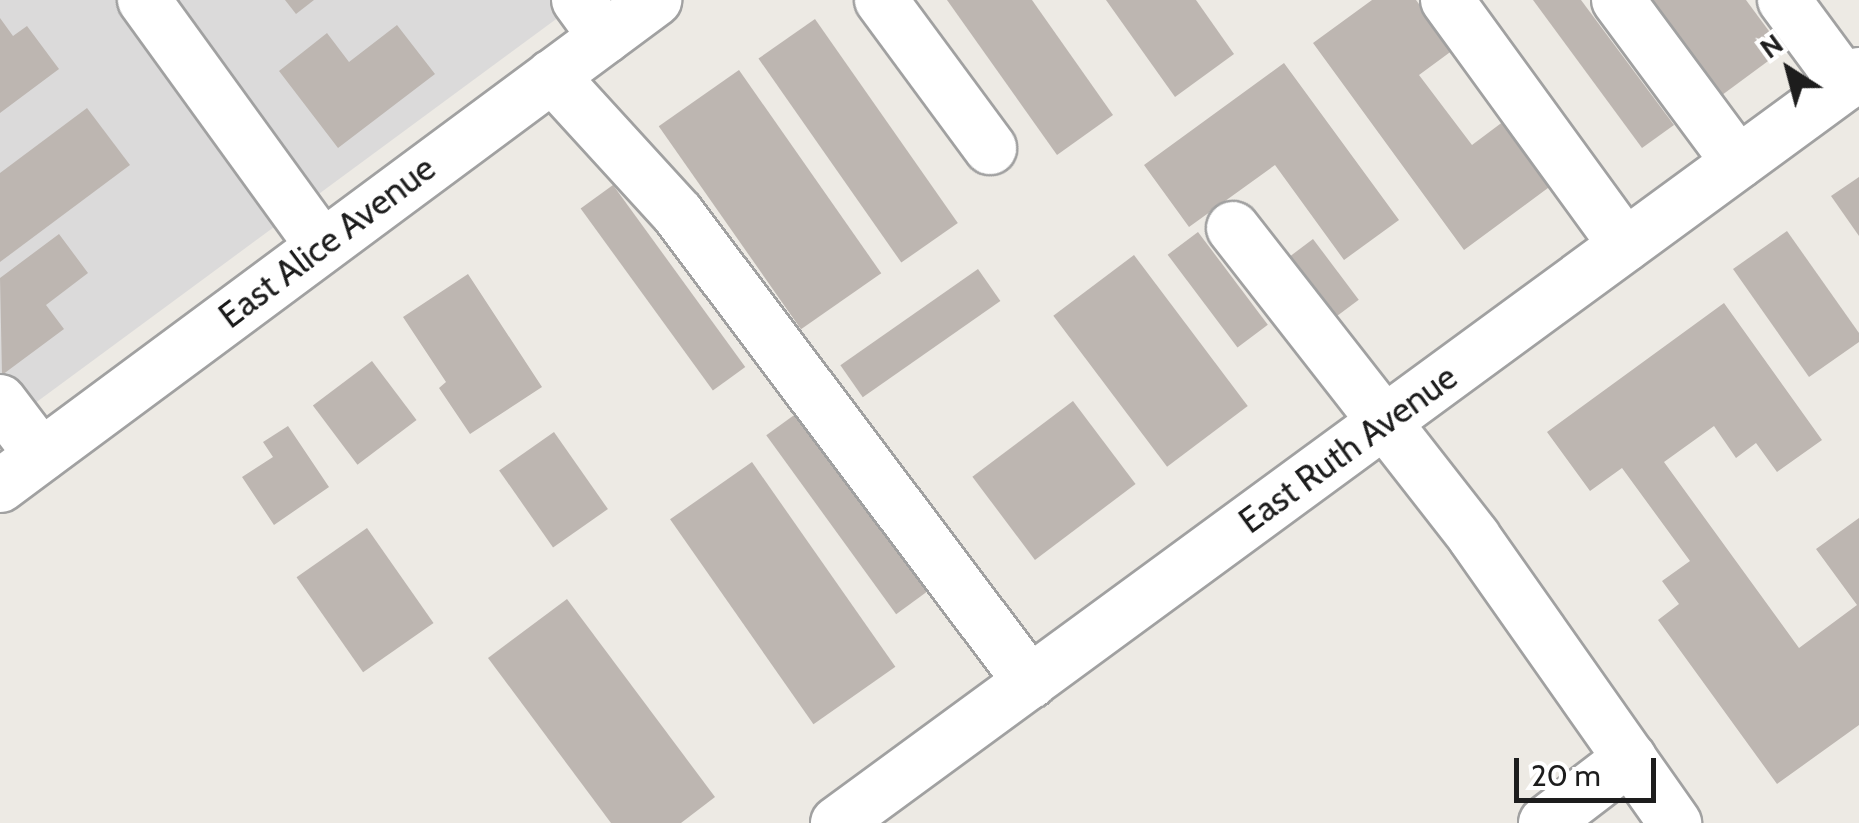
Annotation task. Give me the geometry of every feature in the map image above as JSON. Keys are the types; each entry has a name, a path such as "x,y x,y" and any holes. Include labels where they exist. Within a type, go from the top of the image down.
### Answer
{"street":[{"path":"144,0 322,246"},
{"name":"East Alice Avenue","path":"20,470 552,76 592,19 656,0"},
{"path":"881,0 990,148"},
{"path":"1447,0 1625,245"},
{"path":"1618,0 1738,162"},
{"path":"1784,0 1852,79"},
{"path":"552,76 678,214 1030,682"},
{"name":"East Ruth Avenue","path":"836,823 1852,79"},
{"path":"1233,228 1386,420 1675,823"},
{"path":"0,401 20,470"},
{"path":"1546,823 1630,758"}],"shaded area":[{"path":"0,0 582,0 0,429"}],"building":[{"path":"285,0 314,0 296,14"},
{"path":"947,0 1032,0 1113,115 1057,155"},
{"path":"1106,0 1196,0 1234,54 1175,97"},
{"path":"1372,0 1416,0 1453,50 1419,75 1472,145 1504,121 1552,185 1464,250 1313,43"},
{"path":"1533,0 1581,0 1674,125 1642,148"},
{"path":"1646,0 1746,0 1783,50 1718,98"},
{"path":"0,18 13,36 27,26 59,69 0,113"},
{"path":"815,19 958,223 901,263 758,59"},
{"path":"397,25 435,74 338,148 279,71 327,33 349,62"},
{"path":"1284,63 1399,220 1344,260 1275,165 1189,227 1144,165"},
{"path":"739,70 881,273 801,329 659,126"},
{"path":"87,108 130,165 0,262 0,173"},
{"path":"1859,177 1859,236 1831,196"},
{"path":"613,185 745,367 713,391 581,209"},
{"path":"1787,231 1859,333 1859,342 1809,377 1733,269"},
{"path":"1198,232 1268,325 1237,348 1168,255"},
{"path":"59,234 88,273 46,305 64,329 2,375 0,278"},
{"path":"1313,239 1359,300 1330,321 1284,261"},
{"path":"1134,255 1248,406 1167,467 1053,316"},
{"path":"978,269 1000,301 863,397 840,365"},
{"path":"468,274 542,387 470,434 439,388 446,382 403,317"},
{"path":"1724,303 1822,440 1777,472 1756,443 1736,458 1714,426 1664,462 1799,648 1857,605 1816,549 1859,518 1859,725 1777,784 1658,620 1679,604 1662,581 1690,561 1622,468 1590,491 1547,432"},
{"path":"372,361 417,420 357,465 313,406"},
{"path":"1073,401 1136,484 1035,560 972,477"},
{"path":"797,413 927,592 896,614 766,435"},
{"path":"288,426 329,487 274,525 242,477 273,457 263,442"},
{"path":"554,432 608,509 553,547 499,470"},
{"path":"752,462 895,667 813,724 670,519"},
{"path":"367,528 434,623 363,672 297,577"},
{"path":"567,599 715,797 681,823 611,823 488,658"}]}
